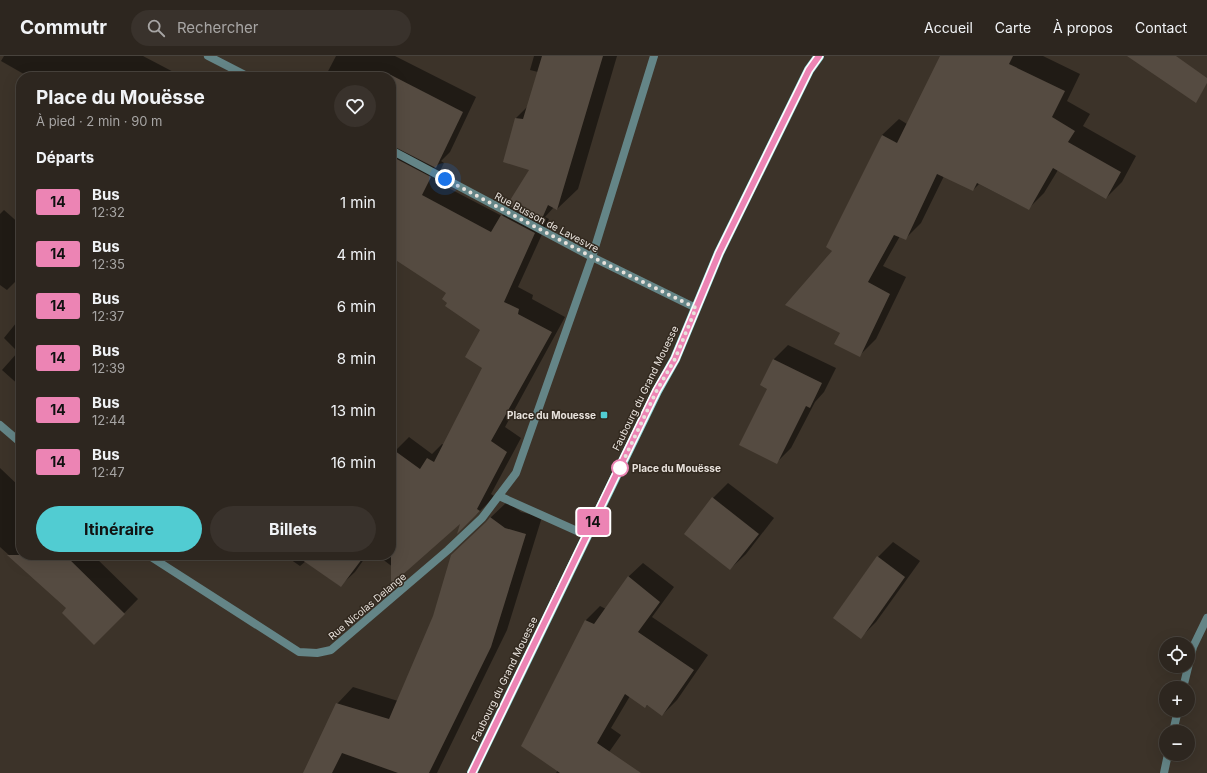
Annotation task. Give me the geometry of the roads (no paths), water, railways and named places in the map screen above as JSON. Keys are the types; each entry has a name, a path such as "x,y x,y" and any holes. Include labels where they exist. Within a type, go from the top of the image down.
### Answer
{"main road":[{"name":"Faubourg du Grand Mouesse","path":"472,773 657,390 675,359 719,253 809,70 819,56"}],"street":[{"path":"208,56 239,72"},
{"path":"586,535 499,496 516,472 592,257 654,56"},
{"name":"Rue Busson de Lavesvre","path":"396,153 592,257 696,308"},
{"path":"0,425 16,439"},
{"name":"Rue Nicolas Delange","path":"156,560 299,652 317,653 331,650 448,550 482,518 499,496"},
{"path":"1185,681 1193,647 1207,618"},
{"path":"1164,773 1167,761"}],"place":[{"name":"Place du Mouesse","path":"604,415"},
{"name":"Place du Mouësse","path":"620,468"}]}
